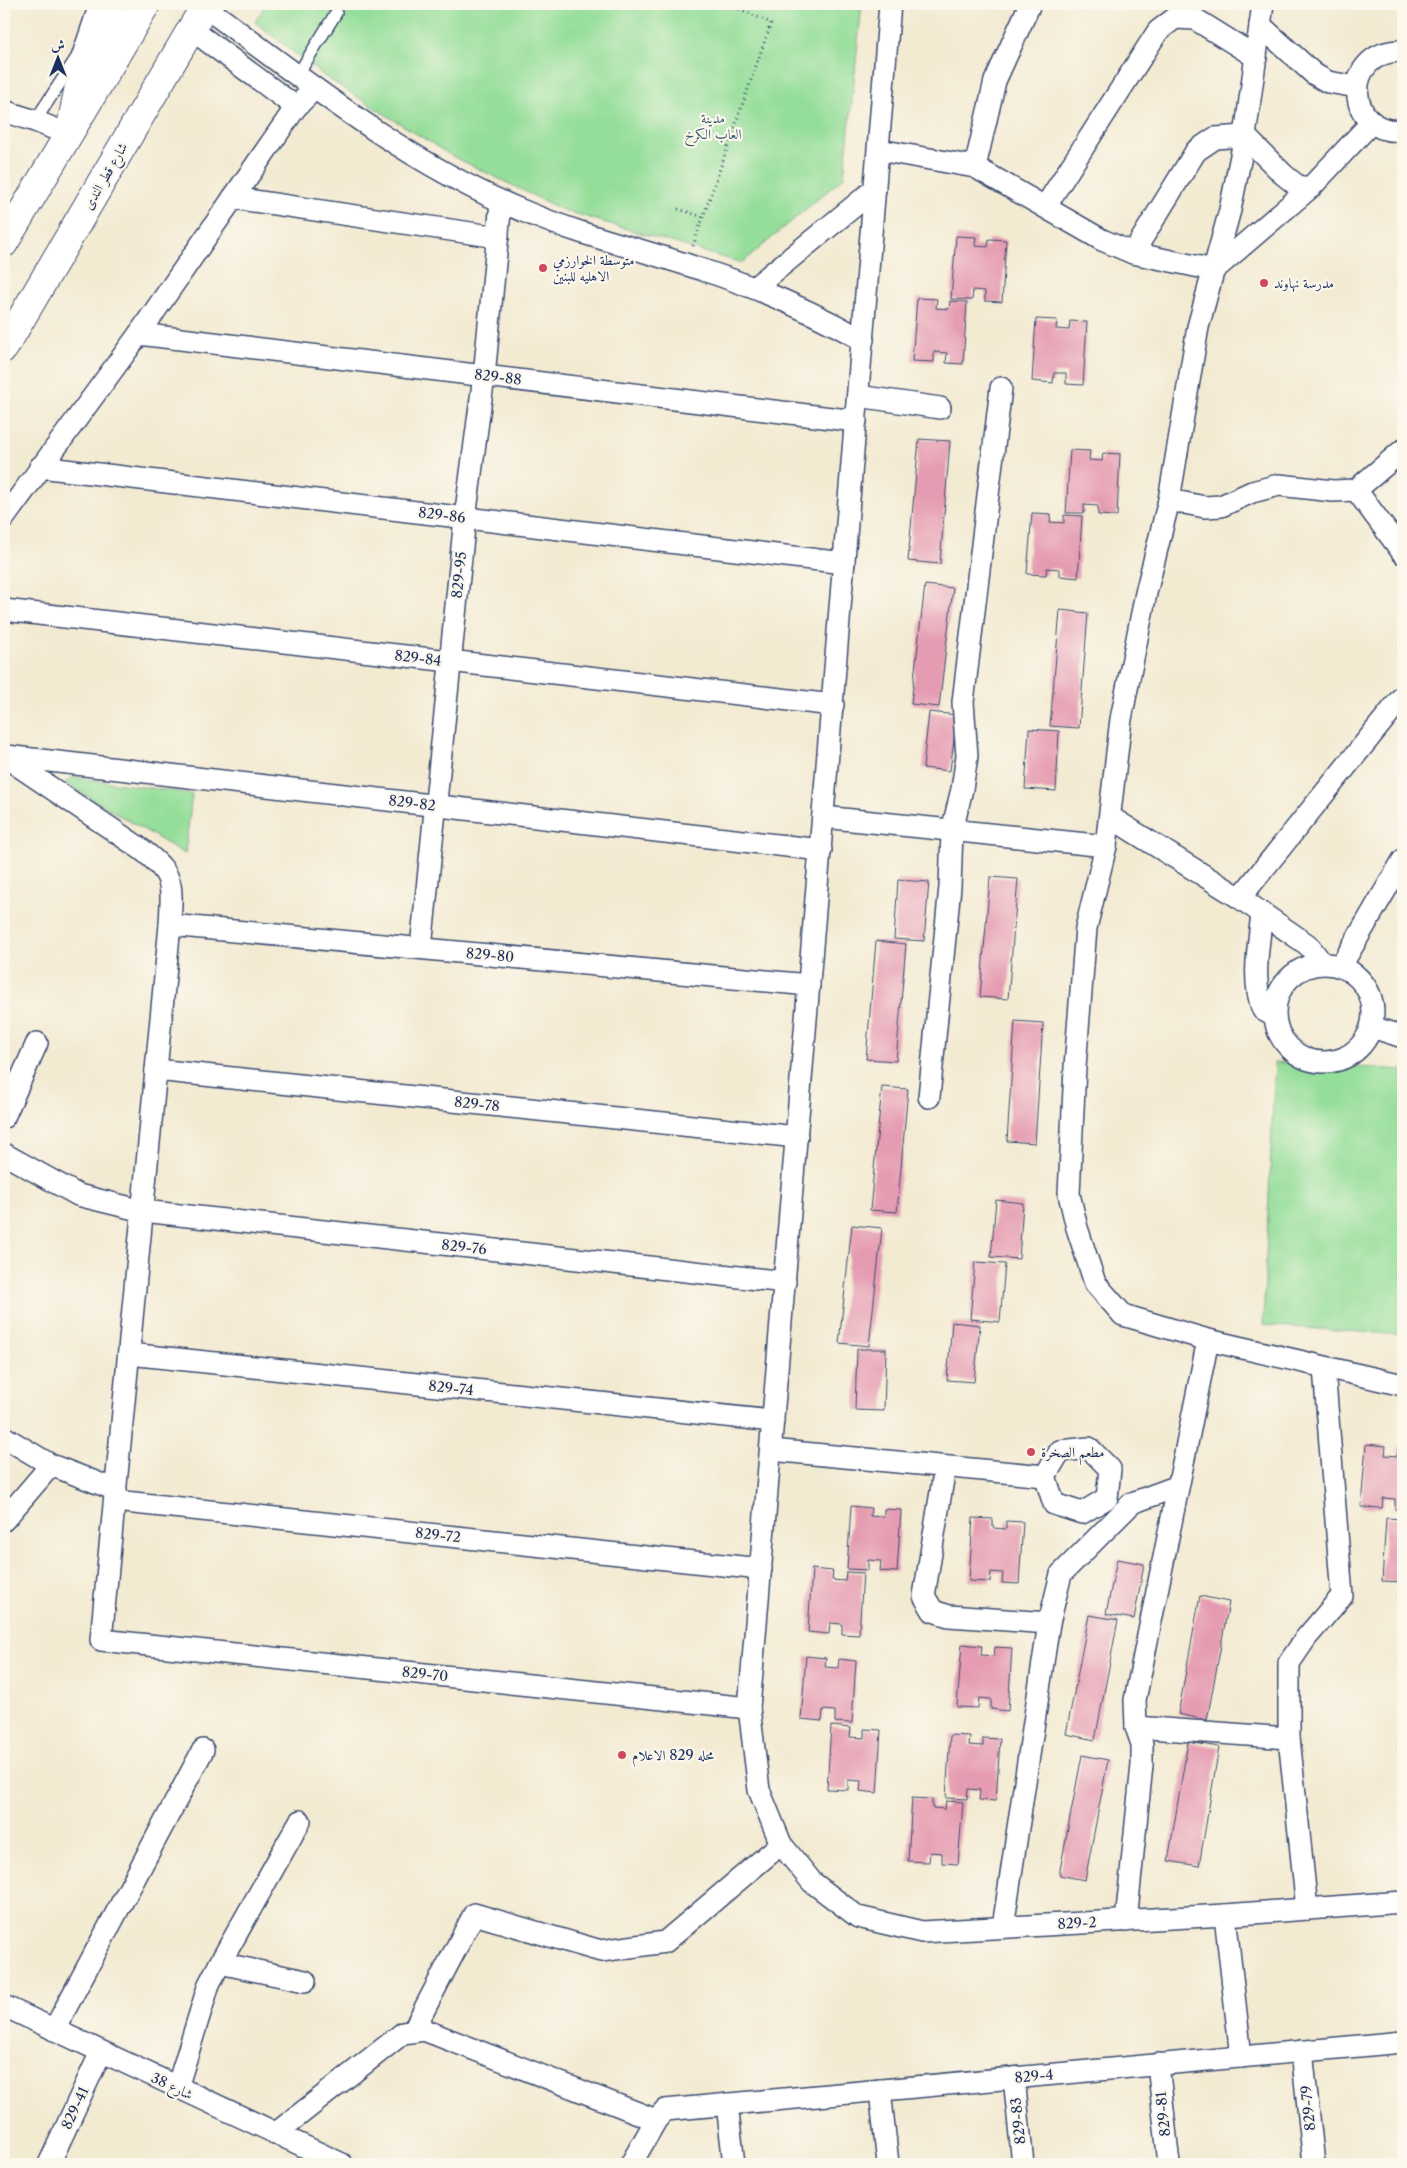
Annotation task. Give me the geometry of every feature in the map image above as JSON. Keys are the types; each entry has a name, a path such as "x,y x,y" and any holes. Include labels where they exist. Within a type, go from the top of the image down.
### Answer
{"main road":[{"path":"69,131 78,91 96,56 114,4"},
{"path":"4,243 146,4"},
{"name":"شارع قطر الندى","path":"4,348 205,5"}],"street":[{"name":"829-2","path":"890,4 750,1708 759,1790 780,1844 812,1882 858,1917 922,1932 1225,1915 1403,1902"},
{"path":"975,167 996,81 1030,4"},
{"path":"1263,4 1245,136 1230,210 1198,327 1169,500 1146,593 1121,719 1106,846 1086,928 1074,1067 1069,1194 1095,1283 1123,1315 1208,1340 1403,1385"},
{"path":"205,5 305,82 409,153 454,179 501,202 543,219 687,264 754,288 829,321 863,340"},
{"path":"1045,207 1158,31 1175,18 1195,20 1256,57"},
{"path":"1260,25 1314,74 1328,82 1357,87"},
{"path":"190,29 296,107"},
{"path":"1403,51 1391,51 1380,54 1368,62 1360,74 1357,87 1358,100 1364,113 1372,122 1384,128 1403,130"},
{"path":"4,518 139,334 296,107 305,82"},
{"path":"4,111 69,131"},
{"path":"1214,270 1311,187 1372,122"},
{"path":"1134,253 1196,151 1216,138 1245,136 1284,175 1299,187 1311,187"},
{"path":"879,150 975,167 1102,240 1134,253 1214,270"},
{"path":"754,288 875,189"},
{"path":"233,198 498,237"},
{"name":"829-95","path":"421,948 465,518 484,376 501,202"},
{"name":"829-88","path":"139,334 856,421"},
{"path":"929,1097 950,887 952,831 962,789 967,756 963,702 1001,388"},
{"path":"858,396 940,408"},
{"path":"1169,500 1205,507 1221,506 1252,492 1279,485 1332,491 1356,490 1403,450"},
{"name":"829-86","path":"40,467 844,563"},
{"path":"1356,490 1403,553"},
{"name":"829-84","path":"4,610 832,706"},
{"path":"1240,898 1403,696"},
{"path":"4,756 161,864 170,880 170,925 115,1495"},
{"name":"829-82","path":"4,756 821,850"},
{"path":"823,817 1106,846"},
{"path":"1110,817 1240,898 1308,945 1332,965 1357,976 1369,990 1374,1008 1372,1027 1362,1044 1347,1057 1328,1062 1309,1060 1292,1050 1280,1035 1274,1016 1277,996 1287,979 1303,968 1332,965"},
{"path":"1332,965 1403,860"},
{"path":"1262,913 1257,965 1259,999 1263,1010 1274,1016"},
{"name":"829-80","path":"170,925 810,985"},
{"path":"1372,1027 1403,1037"},
{"path":"4,1117 37,1043"},
{"name":"829-78","path":"156,1070 797,1137"},
{"name":"829-76","path":"4,1154 78,1195 143,1211 785,1282"},
{"path":"1126,1920 1142,1765 1142,1744 1136,1727 1135,1700 1208,1340"},
{"name":"829-74","path":"129,1354 773,1421"},
{"path":"1307,1909 1289,1738 1289,1662 1306,1638 1342,1596 1324,1368"},
{"name":"829-72","path":"4,1437 51,1465 115,1495 761,1569"},
{"path":"771,1450 1045,1476"},
{"path":"4,1520 51,1465"},
{"path":"945,1467 924,1596 933,1610 949,1616 1049,1623"},
{"path":"1003,1927 1049,1623 1061,1574 1132,1503 1178,1486"},
{"name":"829-70","path":"115,1495 101,1640 750,1708"},
{"path":"1136,1727 1289,1738"},
{"path":"54,2030 202,1750"},
{"path":"177,2088 209,1984 300,1821"},
{"path":"414,2031 474,1914 601,1950 665,1942 780,1844"},
{"path":"1225,1915 1241,2057"},
{"path":"220,1963 305,1981"},
{"name":"شارع 38","path":"4,2006 275,2134 315,2158 342,2164"},
{"path":"275,2134 403,2033 424,2030 660,2115 631,2164"},
{"name":"829-4","path":"660,2115 727,2104 1403,2042"},
{"name":"829-79","path":"1302,2051 1314,2164"},
{"name":"829-41","path":"49,2164 101,2052"},
{"name":"829-81","path":"1158,2064 1169,2164"},
{"name":"829-83","path":"1014,2078 1023,2164"},
{"path":"880,2090 888,2164"},
{"path":"727,2104 734,2164"}],"lane":[{"path":"34,121 77,57 95,4"},
{"path":"305,82 336,13"}],"path":[{"path":"687,264 772,23 728,4"},
{"path":"678,209 703,217"}],"green space":[{"name":"مدينة العاب الكرخ","path":"266,4 862,4 844,177 742,263 563,210 452,156 324,76 255,22"},
{"path":"73,777 192,794 185,854 65,783"},
{"path":"1275,1062 1403,1070 1403,1335 1263,1325"}],"building":[{"path":"956,236 976,237 975,246 988,247 989,239 1006,240 1002,302 985,301 985,291 973,290 972,300 951,299"},
{"path":"917,298 937,299 936,308 949,309 950,301 967,302 963,364 946,363 947,353 934,352 934,362 912,361"},
{"path":"1036,319 1057,320 1056,329 1069,330 1070,321 1087,322 1083,385 1066,384 1066,373 1054,373 1053,383 1032,381"},
{"path":"919,439 950,441 940,564 908,561"},
{"path":"1070,450 1090,451 1089,460 1102,461 1103,453 1120,454 1117,516 1098,515 1098,506 1084,505 1084,513 1066,513"},
{"path":"1032,513 1051,514 1050,522 1064,523 1064,515 1082,516 1078,578 1060,576 1060,569 1047,568 1046,575 1027,574"},
{"path":"925,585 953,588 939,707 911,704"},
{"path":"1060,610 1088,613 1079,728 1050,726"},
{"path":"929,712 957,715 950,771 923,768"},
{"path":"1029,729 1059,731 1056,791 1025,789"},
{"path":"990,877 1018,879 1008,999 980,997"},
{"path":"898,880 929,882 924,941 894,939"},
{"path":"876,941 906,944 896,1061 866,1059"},
{"path":"1015,1021 1043,1023 1035,1143 1007,1141"},
{"path":"882,1087 908,1089 897,1212 870,1210"},
{"path":"996,1200 1023,1203 1019,1259 991,1257"},
{"path":"852,1225 882,1228 869,1346 839,1343"},
{"path":"975,1262 1005,1264 1000,1322 970,1319"},
{"path":"952,1322 980,1325 974,1382 947,1380"},
{"path":"857,1349 886,1349 884,1411 855,1410"},
{"path":"1366,1444 1386,1446 1385,1455 1398,1456 1399,1447 1403,1447 1403,1510 1395,1509 1395,1499 1383,1498 1382,1508 1361,1507"},
{"path":"851,1506 871,1508 870,1516 884,1517 884,1509 901,1510 897,1572 880,1571 881,1561 868,1560 868,1570 847,1569"},
{"path":"973,1518 993,1519 993,1528 1006,1529 1006,1521 1023,1522 1019,1584 1002,1583 1003,1573 991,1572 990,1582 969,1581"},
{"path":"1386,1518 1403,1519 1403,1582 1382,1581"},
{"path":"1117,1559 1144,1564 1134,1619 1106,1614"},
{"path":"812,1569 833,1571 832,1580 845,1581 846,1572 863,1573 859,1635 842,1634 842,1624 830,1623 829,1634 808,1632"},
{"path":"1200,1596 1229,1602 1207,1720 1178,1714"},
{"path":"1089,1615 1118,1620 1095,1740 1066,1734"},
{"path":"962,1644 982,1646 981,1655 994,1656 995,1647 1012,1648 1008,1711 991,1709 991,1699 979,1698 978,1708 957,1707"},
{"path":"806,1656 826,1658 825,1667 838,1668 839,1659 856,1661 852,1723 835,1722 835,1711 823,1710 822,1721 801,1719"},
{"path":"831,1726 851,1728 850,1737 864,1738 864,1729 881,1730 877,1793 860,1791 861,1781 848,1780 848,1790 827,1789"},
{"path":"950,1735 970,1736 969,1745 983,1746 983,1738 1000,1739 996,1801 979,1800 980,1790 968,1789 967,1799 946,1798"},
{"path":"1188,1742 1219,1747 1199,1866 1168,1861"},
{"path":"1082,1755 1108,1760 1085,1880 1059,1875"},
{"path":"912,1798 932,1799 932,1808 945,1809 946,1801 963,1802 958,1864 942,1863 942,1853 930,1852 929,1862 908,1861"}],"place":[{"name":"متوسطة الخوارزمي الاهليه للبنين","path":"543,268"},
{"name":"مدرسة نهاوند","path":"1264,283"},
{"name":"مطعم الصخرة","path":"1031,1452"},
{"name":"محله 829 الاعلام","path":"622,1755"}]}
